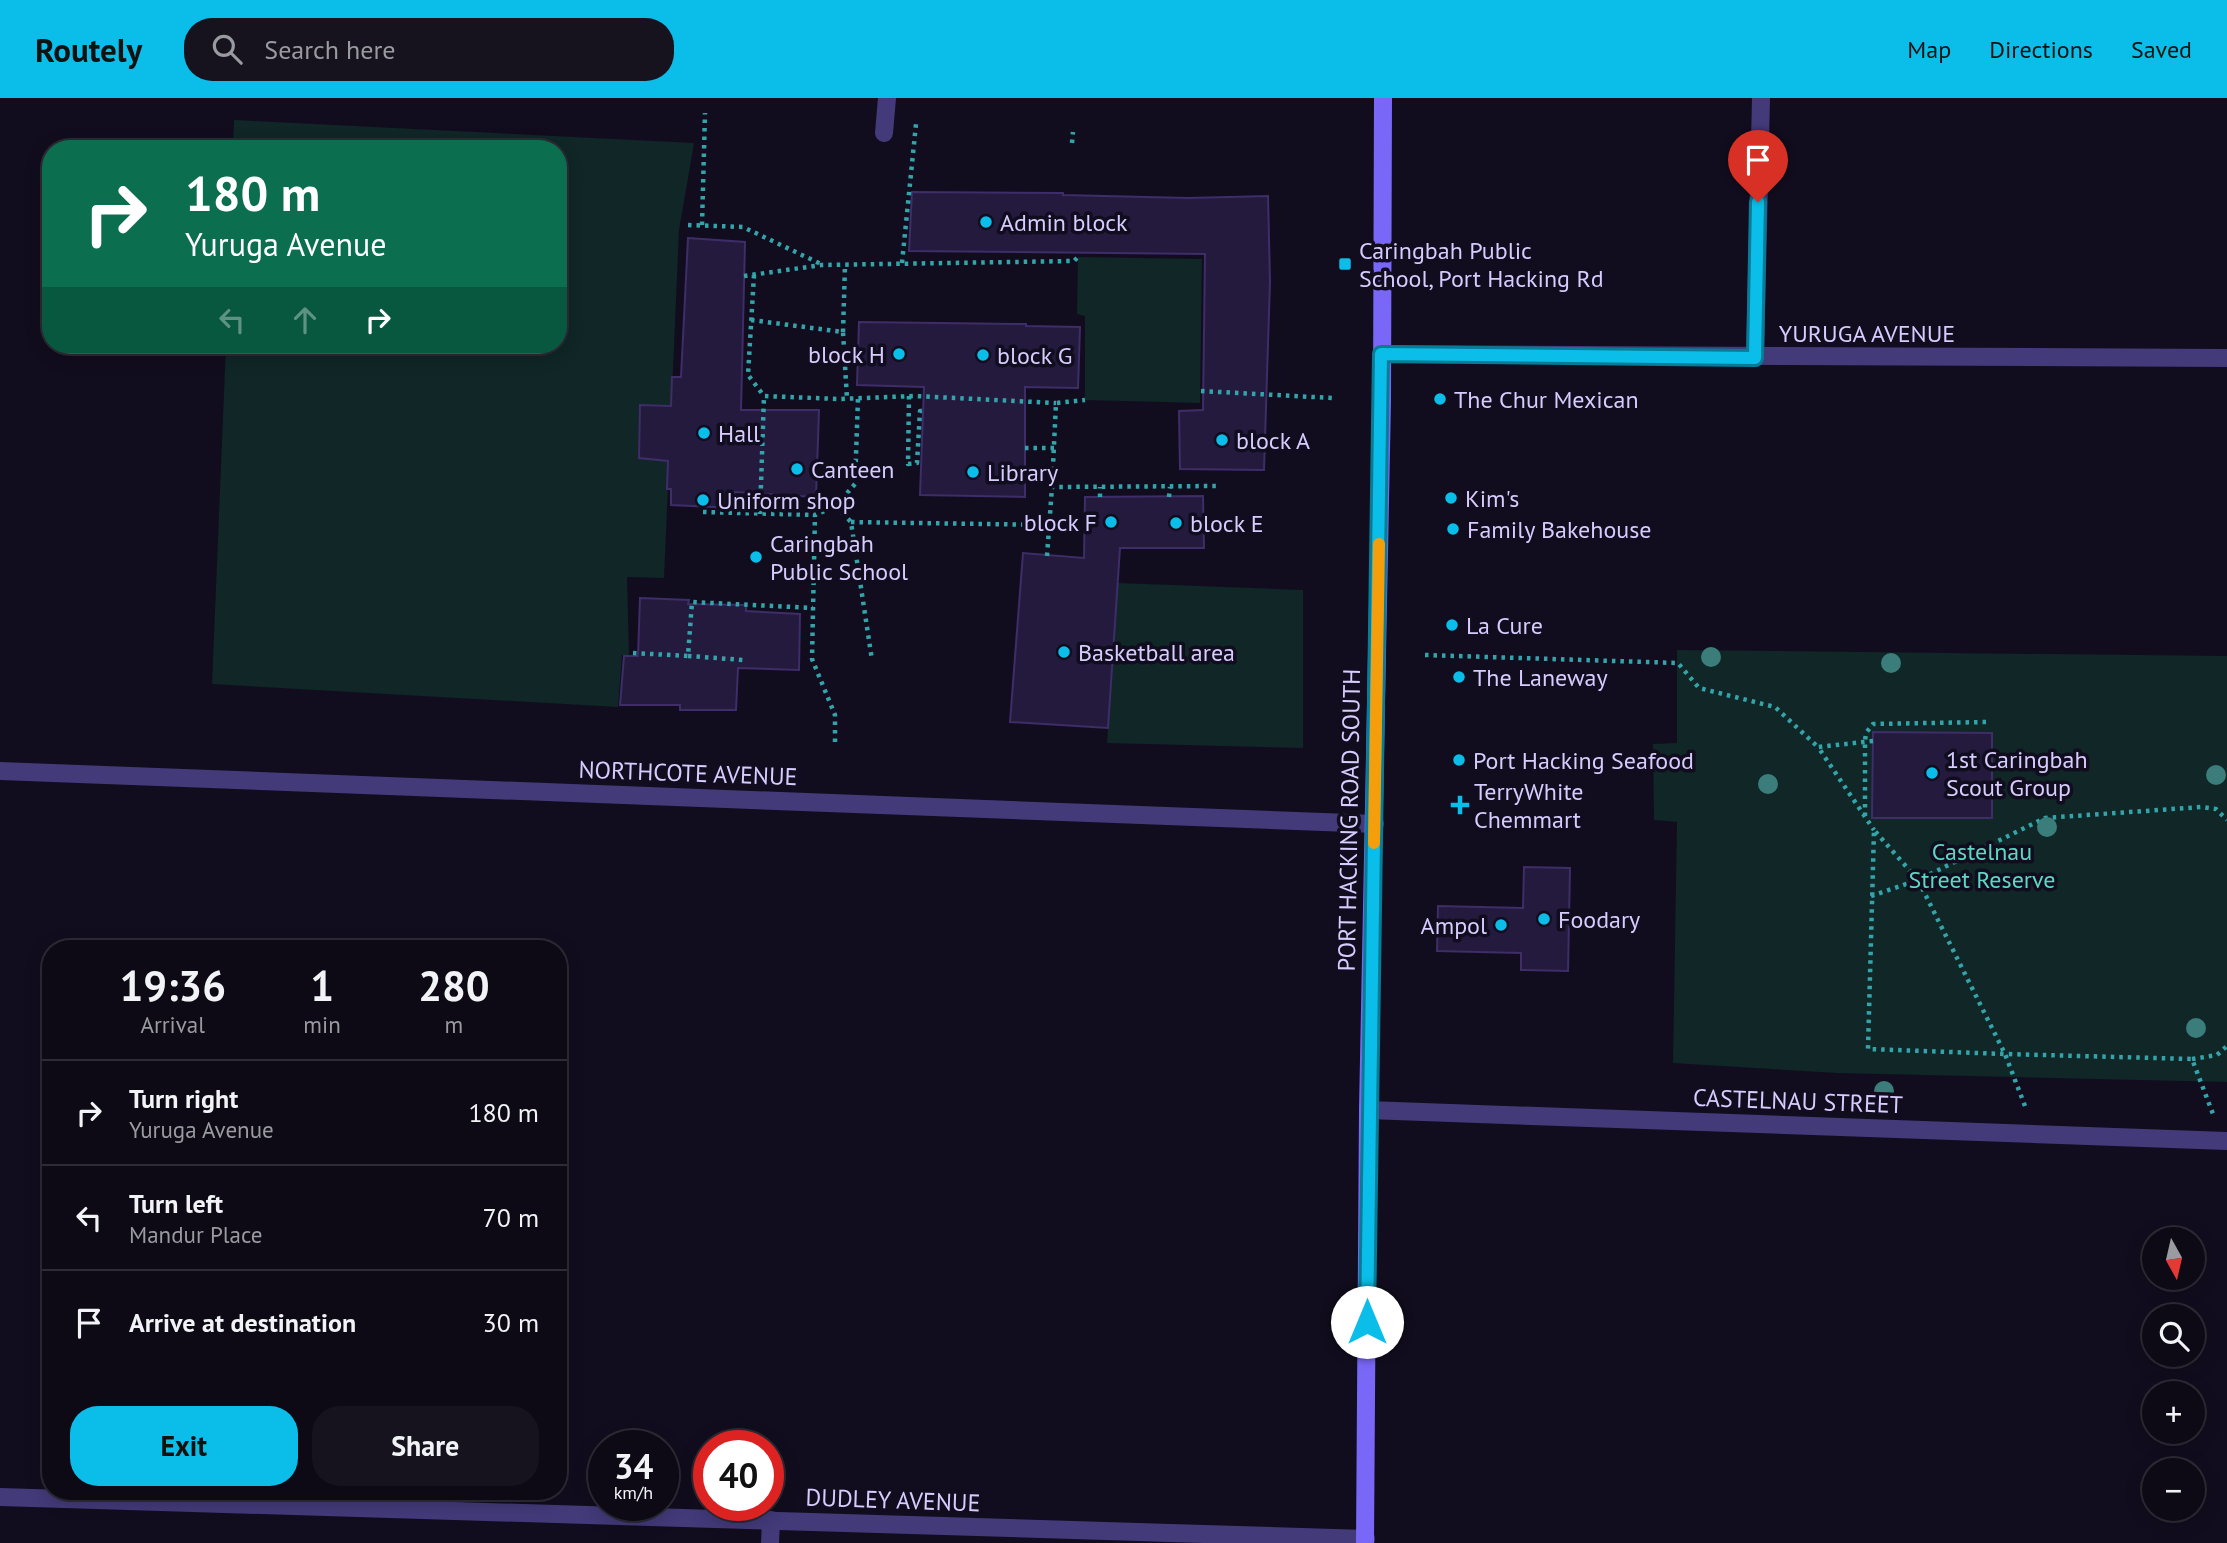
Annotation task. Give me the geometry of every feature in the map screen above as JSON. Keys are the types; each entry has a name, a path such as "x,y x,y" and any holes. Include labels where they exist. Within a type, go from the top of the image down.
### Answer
{"street":[{"path":"884,133 887,98"},
{"name":"PORT HACKING ROAD SOUTH","path":"1366,1541 1368,1110 1375,824 1383,98"},
{"path":"1755,358 1761,98"},
{"name":"YURUGA AVENUE","path":"1381,354 1755,358 2227,358"},
{"name":"NORTHCOTE AVENUE","path":"0,771 1375,824"},
{"name":"CASTELNAU STREET","path":"1368,1110 2225,1141"},
{"name":"DUDLEY AVENUE","path":"0,1497 42,1498"},
{"name":"DUDLEY AVENUE","path":"101,1500 693,1518"},
{"name":"DUDLEY AVENUE","path":"784,1520 1366,1541"},
{"path":"770,1543 771,1521"}],"path":[{"path":"702,225 705,113"},
{"path":"902,263 916,124"},
{"path":"1072,143 1073,132"},
{"path":"688,225 743,227 822,265"},
{"path":"744,276 822,265 1074,261 1078,257"},
{"path":"845,265 843,332 847,398"},
{"path":"754,275 748,375 764,396 760,514"},
{"path":"751,320 843,332"},
{"path":"1201,391 1332,398"},
{"path":"764,396 909,396 1056,402 1085,400"},
{"path":"909,396 908,464 917,463 920,411 923,411"},
{"path":"704,512 815,515 835,506 855,484 858,398"},
{"path":"1046,555 1056,402"},
{"path":"1025,448 1054,448"},
{"path":"1052,487 1217,486"},
{"path":"1100,487 1100,497"},
{"path":"1169,497 1170,487"},
{"path":"835,506 851,522 872,660"},
{"path":"815,515 812,659 835,715 835,742"},
{"path":"851,522 1049,525"},
{"path":"688,656 692,602 813,608"},
{"path":"633,653 744,660"},
{"path":"1425,655 1678,663 1699,688 1775,707 1818,747 1874,830 1918,880 2005,1054 2036,1133"},
{"path":"1865,816 1865,741 1866,733 1873,724 1987,723"},
{"path":"1818,747 1873,741"},
{"path":"1871,896 1918,880 2045,818 2201,807 2216,809 2227,820"},
{"path":"1874,830 1868,1049 2192,1059 2217,1055 2227,1046"},
{"path":"2192,1059 2225,1141"}],"green space":[{"path":"234,120 694,143 679,230 664,578 627,577 629,655 622,655 618,707 212,684 226,354 567,354 567,140 233,140"},
{"path":"1078,257 1202,259 1200,403 1085,400 1085,316 1077,314"},
{"path":"1118,583 1303,590 1303,748 1107,743"},
{"name":"Castelnau Street Reserve","path":"1677,650 2227,656 2227,1082 1837,1073 1673,1063 1677,822 1654,820 1653,744 1677,743"}],"building":[{"path":"912,192 1063,193 1188,198 1268,196 1270,281 1264,470 1180,469 1179,411 1203,410 1205,254 909,251"},
{"path":"688,238 745,242 741,410 819,410 816,497 735,492 734,508 671,505 671,489 667,489 668,461 639,458 640,405 671,406 672,377 681,377"},
{"path":"859,322 1080,327 1078,388 1025,387 1025,497 920,495 924,387 857,385"},
{"name":"Basketball area","path":"1203,496 1204,548 1120,548 1108,728 1010,722 1023,553 1084,558 1085,497"},
{"path":"640,598 689,600 688,604 746,605 746,611 800,614 799,670 738,668 736,710 680,710 680,705 620,705 624,656 638,656"},
{"name":"1st Caringbah Scout Group","path":"1873,732 1992,733 1992,818 1872,818"},
{"path":"1524,867 1570,868 1568,971 1521,970 1521,953 1437,951 1438,906 1523,908"}],"slow traffic":[{"path":"1374,843 1379,544"}],"place":[{"name":"Admin block","path":"986,222"},
{"name":"Caringbah Public School, Port Hacking Rd","path":"1345,264"},
{"name":"block H","path":"899,354"},
{"name":"block G","path":"983,355"},
{"name":"The Chur Mexican","path":"1440,399"},
{"name":"Hall","path":"704,433"},
{"name":"block A","path":"1222,440"},
{"name":"Canteen","path":"797,469"},
{"name":"Library","path":"973,472"},
{"name":"Kim's","path":"1451,498"},
{"name":"Uniform shop","path":"703,500"},
{"name":"block F","path":"1111,522"},
{"name":"block E","path":"1176,523"},
{"name":"Family Bakehouse","path":"1453,529"},
{"name":"Caringbah Public School","path":"756,557"},
{"name":"La Cure","path":"1452,625"},
{"name":"Basketball area","path":"1064,652"},
{"name":"The Laneway","path":"1459,677"},
{"name":"Port Hacking Seafood","path":"1459,760"},
{"name":"1st Caringbah Scout Group","path":"1932,773"},
{"name":"TerryWhite Chemmart","path":"1460,805"},
{"name":"Foodary","path":"1544,919"},
{"name":"Ampol","path":"1501,925"}],"route":[{"path":"1367,1322 1381,354 1755,358 1758,202"}]}
